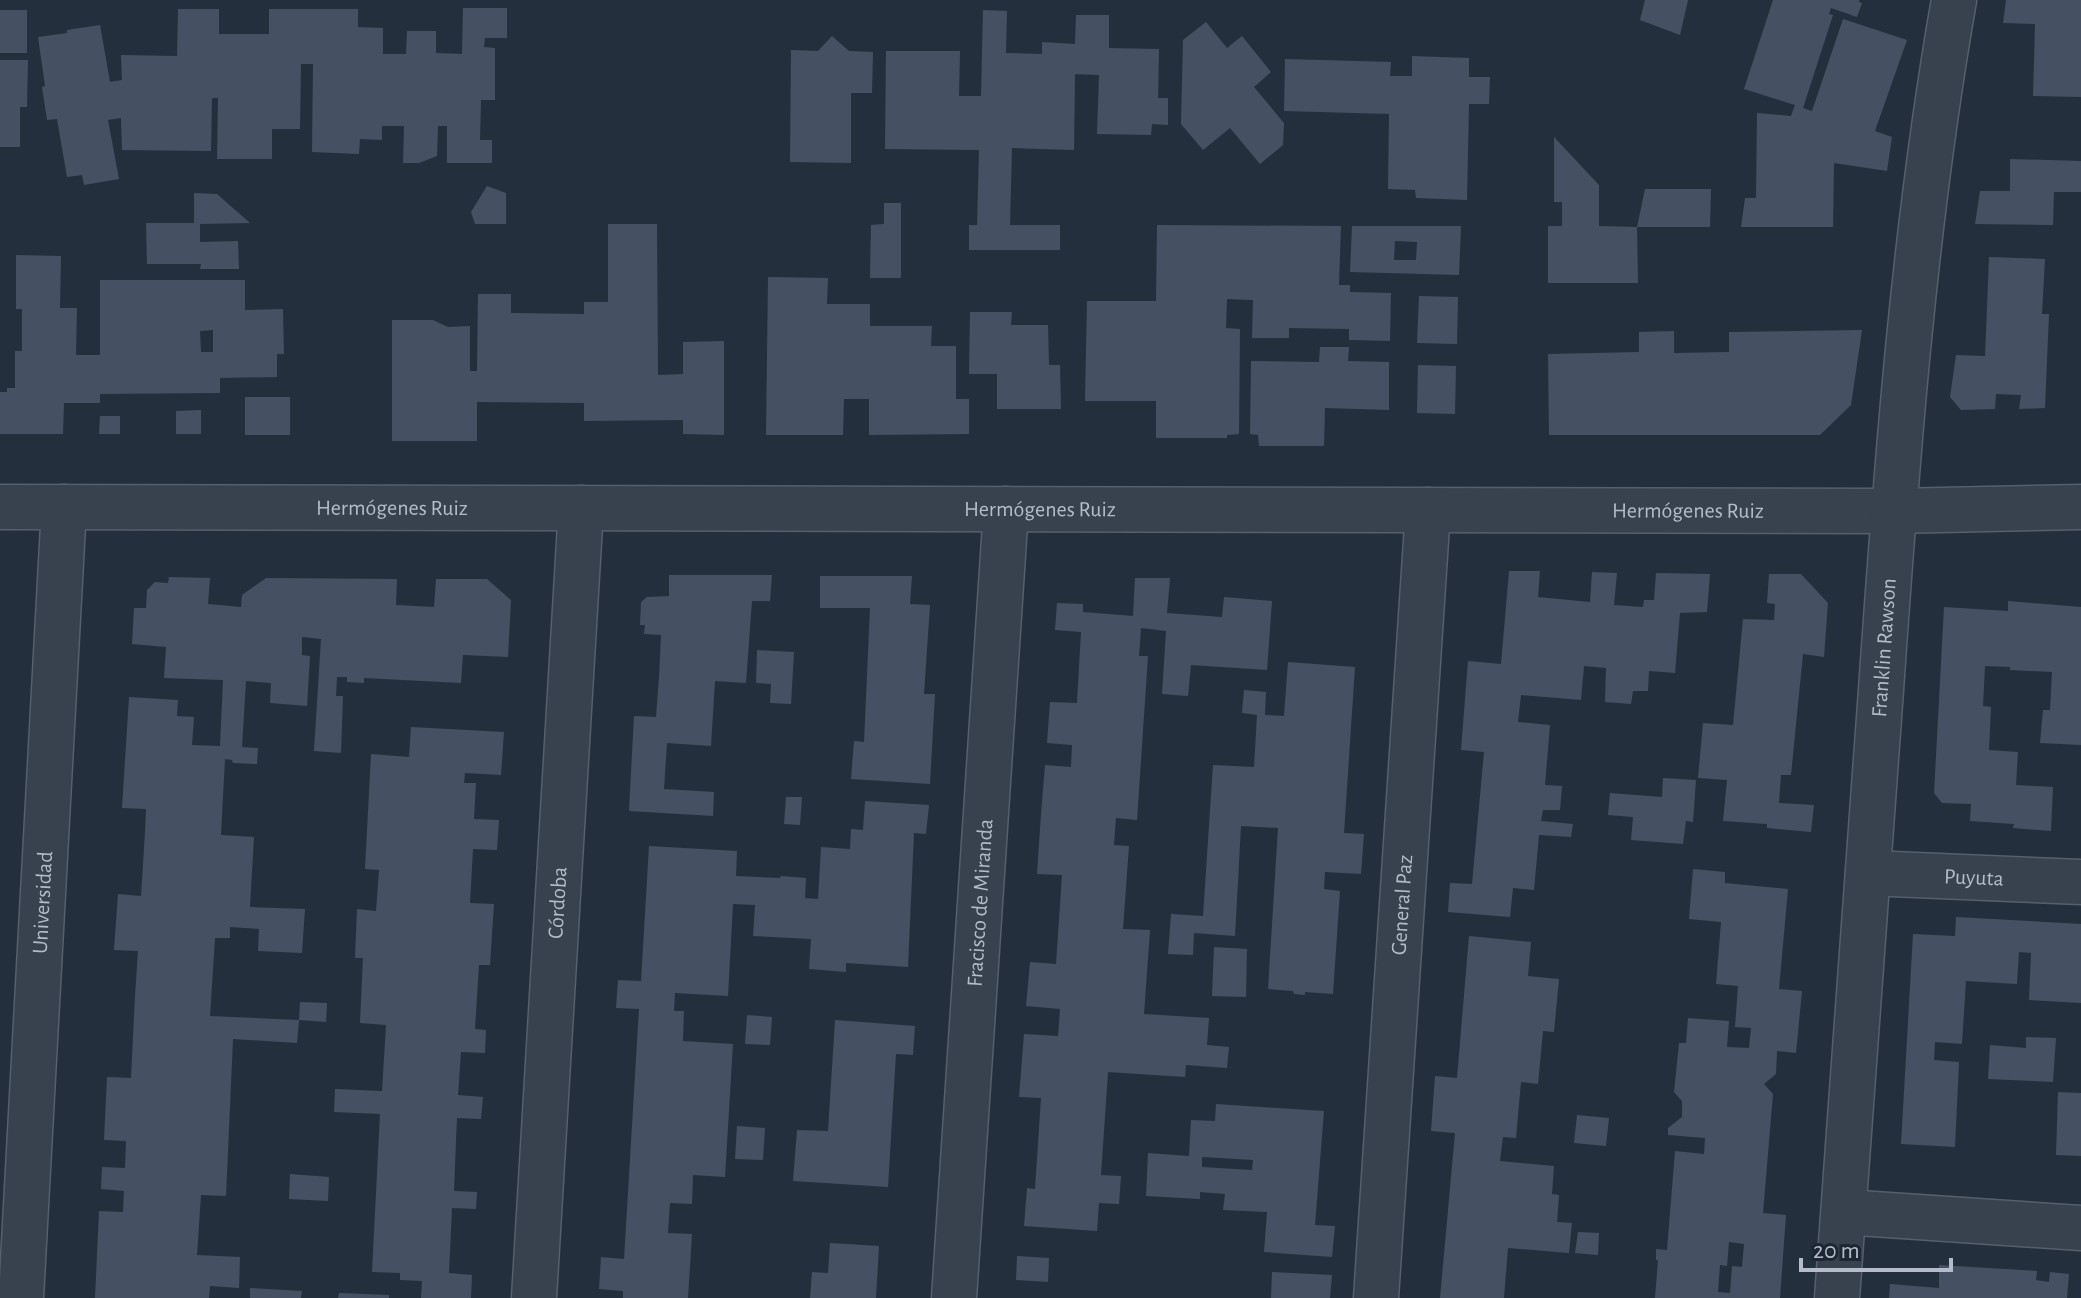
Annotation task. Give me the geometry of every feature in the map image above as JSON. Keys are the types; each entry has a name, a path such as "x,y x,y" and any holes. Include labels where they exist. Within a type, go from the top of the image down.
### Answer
{"street":[{"name":"Franklin Rawson","path":"1837,1298 1905,377 1922,214 1954,0"},
{"name":"Hermógenes Ruiz","path":"0,507 1894,511 2081,507"},
{"name":"Universidad","path":"21,1298 64,507"},
{"name":"Córdoba","path":"534,1298 581,508"},
{"name":"Fracisco de Miranda","path":"954,1298 1006,509"},
{"name":"General Paz","path":"1376,1298 1428,510"},
{"name":"Puyuta","path":"1868,873 2081,882"},
{"path":"1844,1212 2081,1228"}],"building":[{"path":"1645,0 1688,0 1680,35 1640,20"},
{"path":"1773,0 1859,0 1862,3 1857,17 1831,8 1829,14 1833,15 1803,108 1812,111 1843,19 1907,40 1875,131 1892,137 1887,171 1834,163 1833,227 1741,227 1745,198 1756,198 1757,113 1791,116 1795,105 1744,89"},
{"path":"2006,0 2081,0 2081,97 2033,96 2035,24 2003,23"},
{"path":"463,8 507,8 507,38 485,38 484,47 495,48 495,100 481,100 480,140 492,140 492,163 447,163 447,126 438,126 437,156 419,163 403,163 404,126 382,126 382,140 360,139 359,154 312,152 313,64 301,64 300,129 272,129 272,159 217,159 218,98 212,98 211,151 122,150 121,118 108,120 119,179 84,185 82,175 67,177 57,119 47,120 38,37 100,25 110,82 122,80 121,55 177,56 178,9 219,9 219,34 269,34 269,9 358,9 358,27 383,28 383,54 406,54 407,31 436,31 436,53 462,54"},
{"path":"0,10 27,10 27,53 0,53"},
{"path":"983,10 1007,11 1006,53 1042,54 1042,42 1075,44 1076,15 1109,15 1109,48 1159,49 1158,98 1168,98 1168,125 1152,124 1151,135 1097,134 1099,75 1075,74 1074,150 1012,148 1010,225 1060,225 1060,250 969,250 969,225 977,225 979,150 885,149 886,51 960,51 959,96 981,96"},
{"path":"1206,22 1227,48 1242,36 1271,72 1254,87 1284,123 1283,145 1260,164 1230,128 1203,150 1181,124 1183,40"},
{"path":"832,36 849,51 873,52 872,93 851,93 851,163 790,162 791,50 818,51"},
{"path":"1412,56 1469,58 1469,77 1490,77 1489,104 1469,104 1467,200 1416,198 1415,190 1388,189 1389,114 1284,111 1285,59 1391,62 1390,76 1412,76"},
{"path":"0,60 28,60 27,107 20,107 20,147 0,147"},
{"path":"1554,137 1599,185 1599,226 1637,227 1638,283 1548,283 1548,226 1562,226 1562,202 1554,202"},
{"path":"2010,159 2081,161 2081,192 2054,192 2053,225 1975,224 1980,191 2010,191"},
{"path":"487,186 506,193 506,224 475,224 471,212"},
{"path":"1645,189 1711,189 1710,227 1637,227"},
{"path":"194,193 217,194 250,223 200,224 200,242 238,241 239,269 200,269 201,264 147,264 146,223 194,223"},
{"path":"884,203 901,203 901,278 870,278 871,225 884,224"},
{"path":"608,224 657,224 658,375 683,374 683,342 724,341 724,435 683,434 683,420 584,421 584,403 477,402 477,441 392,441 392,320 433,320 448,327 470,326 470,371 477,371 478,294 511,294 511,313 584,314 584,302 608,302"},
{"path":"1157,225 1341,226 1339,285 1350,285 1350,292 1391,293 1390,341 1349,340 1349,329 1289,328 1289,338 1252,338 1253,300 1227,299 1226,328 1240,329 1239,434 1227,435 1227,438 1156,438 1156,401 1085,401 1087,301 1156,301"},
{"path":"1352,226 1461,226 1459,275 1350,272","holes":["1395,241 1417,242 1416,260 1394,260"]},
{"path":"16,255 61,256 60,308 77,308 76,355 100,355 100,280 245,280 245,310 283,309 284,354 277,354 277,377 220,378 220,393 100,394 100,403 64,403 63,434 0,434 0,392 15,388 15,351 22,351 22,309 16,309","holes":["213,330 213,352 201,352 200,331"]},
{"path":"1989,257 2045,259 2042,314 2049,314 2045,408 2019,409 2021,395 1996,394 1995,409 1961,410 1950,397 1956,355 1985,356"},
{"path":"768,277 828,278 827,304 870,304 870,326 932,326 931,346 956,346 956,399 969,399 969,434 869,435 869,399 844,399 843,435 766,435"},
{"path":"1419,296 1458,297 1457,344 1417,343"},
{"path":"970,312 1012,312 1011,325 1048,325 1049,365 1060,365 1061,409 997,409 997,374 969,374"},
{"path":"1862,330 1851,405 1820,435 1549,435 1548,354 1639,352 1639,332 1674,331 1674,353 1729,352 1729,332"},
{"path":"1320,347 1349,347 1348,361 1389,362 1389,410 1325,408 1324,446 1259,446 1258,435 1250,434 1251,361 1319,362"},
{"path":"1418,365 1456,366 1455,414 1417,413"},
{"path":"245,397 290,397 290,435 245,435"},
{"path":"201,410 201,434 176,434 176,411"},
{"path":"100,416 120,416 120,434 99,434"},
{"path":"1509,571 1540,571 1538,597 1590,602 1592,572 1617,573 1614,605 1643,607 1644,600 1654,600 1656,573 1710,574 1707,612 1680,613 1675,673 1649,671 1648,691 1633,691 1631,704 1605,702 1606,668 1584,666 1581,700 1521,695 1518,722 1550,725 1545,785 1562,786 1560,810 1543,810 1541,821 1573,824 1571,837 1539,835 1534,890 1513,888 1510,917 1448,912 1450,883 1472,884 1484,752 1461,750 1468,661 1501,664"},
{"path":"1769,574 1801,574 1828,603 1824,657 1803,654 1791,775 1781,775 1779,803 1814,805 1811,832 1767,828 1767,824 1723,821 1727,780 1698,778 1703,723 1733,725 1743,619 1774,620 1775,604 1767,603"},
{"path":"669,575 772,575 770,601 752,601 746,683 715,681 711,746 667,743 664,789 714,792 713,816 629,811 634,716 656,717 659,677 661,635 644,634 645,625 640,625 641,602 647,597 669,596"},
{"path":"820,576 912,576 910,604 930,605 924,694 935,694 930,784 851,779 854,741 864,742 870,608 820,608"},
{"path":"169,577 210,578 208,604 241,607 242,595 266,578 397,579 396,605 434,607 436,579 487,579 511,600 508,657 463,655 461,683 364,678 364,683 347,682 347,677 337,677 336,696 343,696 341,753 314,751 321,639 302,637 302,655 310,656 307,706 270,703 271,683 246,681 242,747 258,748 257,764 233,763 225,759 221,835 254,837 250,907 305,909 302,953 258,951 259,929 230,927 230,938 215,938 210,1016 299,1020 297,1043 233,1039 226,1196 201,1195 197,1255 240,1257 239,1288 210,1286 209,1298 95,1298 99,1211 123,1212 124,1191 101,1189 102,1167 125,1168 126,1141 104,1140 107,1077 131,1078 138,951 114,950 118,894 141,896 145,832 146,809 122,808 129,697 178,700 177,716 194,717 192,745 220,746 223,680 164,678 166,647 132,644 134,608 146,608 147,590 155,582 168,583"},
{"path":"1135,578 1170,578 1167,613 1222,617 1224,597 1272,601 1267,670 1191,665 1188,696 1162,694 1166,631 1141,628 1139,656 1148,656 1137,820 1116,818 1114,845 1129,846 1123,929 1150,930 1144,1014 1209,1018 1207,1045 1229,1047 1227,1068 1186,1065 1185,1077 1108,1072 1101,1175 1121,1176 1119,1204 1099,1203 1097,1231 1024,1226 1027,1188 1035,1189 1041,1098 1019,1097 1024,1034 1058,1036 1060,1009 1026,1006 1030,962 1056,964 1062,875 1037,874 1041,814 1045,765 1071,767 1072,745 1047,743 1050,702 1077,703 1081,632 1055,630 1057,603 1083,604 1083,612 1133,616"},
{"path":"2008,601 2081,607 2081,745 2040,743 2043,710 2050,710 2052,672 1985,666 1983,706 1991,707 1989,750 2018,752 2016,785 2053,787 2051,831 2013,828 2014,824 1970,821 1971,804 1942,803 1934,793 1944,607 2008,611"},
{"path":"757,650 794,652 791,704 770,703 771,684 756,683"},
{"path":"1288,662 1355,667 1344,833 1364,834 1361,874 1325,872 1324,889 1340,891 1333,994 1305,992 1305,995 1268,989 1278,828 1241,826 1235,936 1194,933 1193,955 1168,954 1171,914 1203,916 1213,765 1254,767 1257,715 1242,713 1244,690 1266,692 1265,715 1284,716"},
{"path":"411,727 504,732 501,775 465,773 464,783 476,783 474,819 499,820 497,850 473,849 470,903 494,904 490,965 479,965 475,1029 486,1030 485,1053 461,1052 458,1095 483,1097 481,1119 457,1118 454,1191 477,1192 476,1209 452,1208 449,1273 472,1275 471,1298 421,1298 422,1281 400,1280 400,1273 372,1272 380,1114 334,1112 335,1089 382,1091 386,1025 360,1023 363,958 355,958 357,909 376,911 379,870 365,869 371,754 409,757"},
{"path":"1663,778 1696,780 1693,822 1686,821 1683,844 1631,840 1633,817 1608,815 1610,793 1662,797"},
{"path":"786,797 802,797 800,825 784,824"},
{"path":"865,801 929,805 926,834 914,833 908,967 846,963 846,972 809,969 811,939 753,936 755,905 733,904 728,996 675,993 674,1011 684,1011 683,1041 733,1044 725,1177 693,1175 692,1204 670,1203 668,1233 692,1234 688,1298 623,1298 623,1291 599,1289 601,1257 624,1259 639,1009 616,1008 618,980 641,981 649,846 737,851 736,876 806,878 805,898 818,899 821,847 850,849 851,829 863,830"},
{"path":"1693,869 1725,872 1725,883 1788,889 1779,989 1802,991 1796,1053 1777,1051 1776,1074 1764,1084 1773,1094 1763,1213 1786,1215 1780,1298 1655,1298 1656,1249 1667,1250 1675,1151 1704,1154 1705,1138 1668,1135 1668,1128 1682,1117 1682,1101 1674,1092 1679,1043 1686,1043 1688,1018 1729,1021 1727,1047 1749,1048 1751,1028 1735,1027 1738,986 1716,984 1721,922 1689,919","holes":["1729,1242 1744,1244 1742,1267 1732,1266 1730,1293 1718,1292 1720,1265 1727,1266"]},
{"path":"1956,917 2081,924 2081,1003 2029,1000 2031,953 2019,952 2017,984 1966,981 1962,1044 1935,1042 1934,1060 1959,1062 1955,1147 1901,1144 1913,934 1955,936"},
{"path":"1469,936 1531,942 1528,976 1559,979 1554,1032 1543,1031 1538,1084 1521,1082 1516,1138 1503,1137 1500,1161 1554,1166 1552,1194 1559,1195 1557,1222 1572,1223 1569,1253 1508,1248 1504,1298 1440,1298 1455,1133 1431,1131 1435,1076 1457,1078"},
{"path":"1214,947 1247,949 1246,997 1212,996"},
{"path":"300,1002 327,1003 326,1022 299,1020"},
{"path":"747,1015 772,1017 770,1045 745,1044"},
{"path":"835,1020 915,1026 913,1055 896,1054 888,1187 793,1181 797,1130 828,1131"},
{"path":"2026,1037 2056,1038 2053,1082 1988,1079 1990,1045 2026,1048"},
{"path":"2058,1092 2081,1093 2081,1156 2056,1155"},
{"path":"1216,1104 1324,1111 1315,1225 1335,1226 1332,1257 1264,1252 1267,1212 1223,1210 1225,1194 1200,1192 1200,1199 1146,1196 1148,1153 1189,1156 1191,1120 1215,1121","holes":["1202,1157 1253,1160 1252,1170 1202,1167"]},
{"path":"1577,1115 1609,1118 1606,1146 1574,1143"},
{"path":"737,1126 765,1128 763,1160 735,1159"},
{"path":"290,1174 329,1177 328,1201 289,1199"},
{"path":"1578,1232 1599,1233 1598,1255 1575,1253"},
{"path":"830,1243 879,1246 876,1298 810,1298 812,1272 828,1273"},
{"path":"1017,1256 1049,1258 1048,1282 1016,1280"},
{"path":"1939,1265 2037,1271 2036,1280 2049,1282 2050,1272 2069,1274 2067,1298 1889,1298 1890,1284 1939,1288"},
{"path":"1272,1272 1332,1275 1330,1298 1271,1298"},
{"path":"250,1288 302,1291 301,1298 250,1298"},
{"path":"339,1293 389,1295 389,1298 338,1298"}]}
